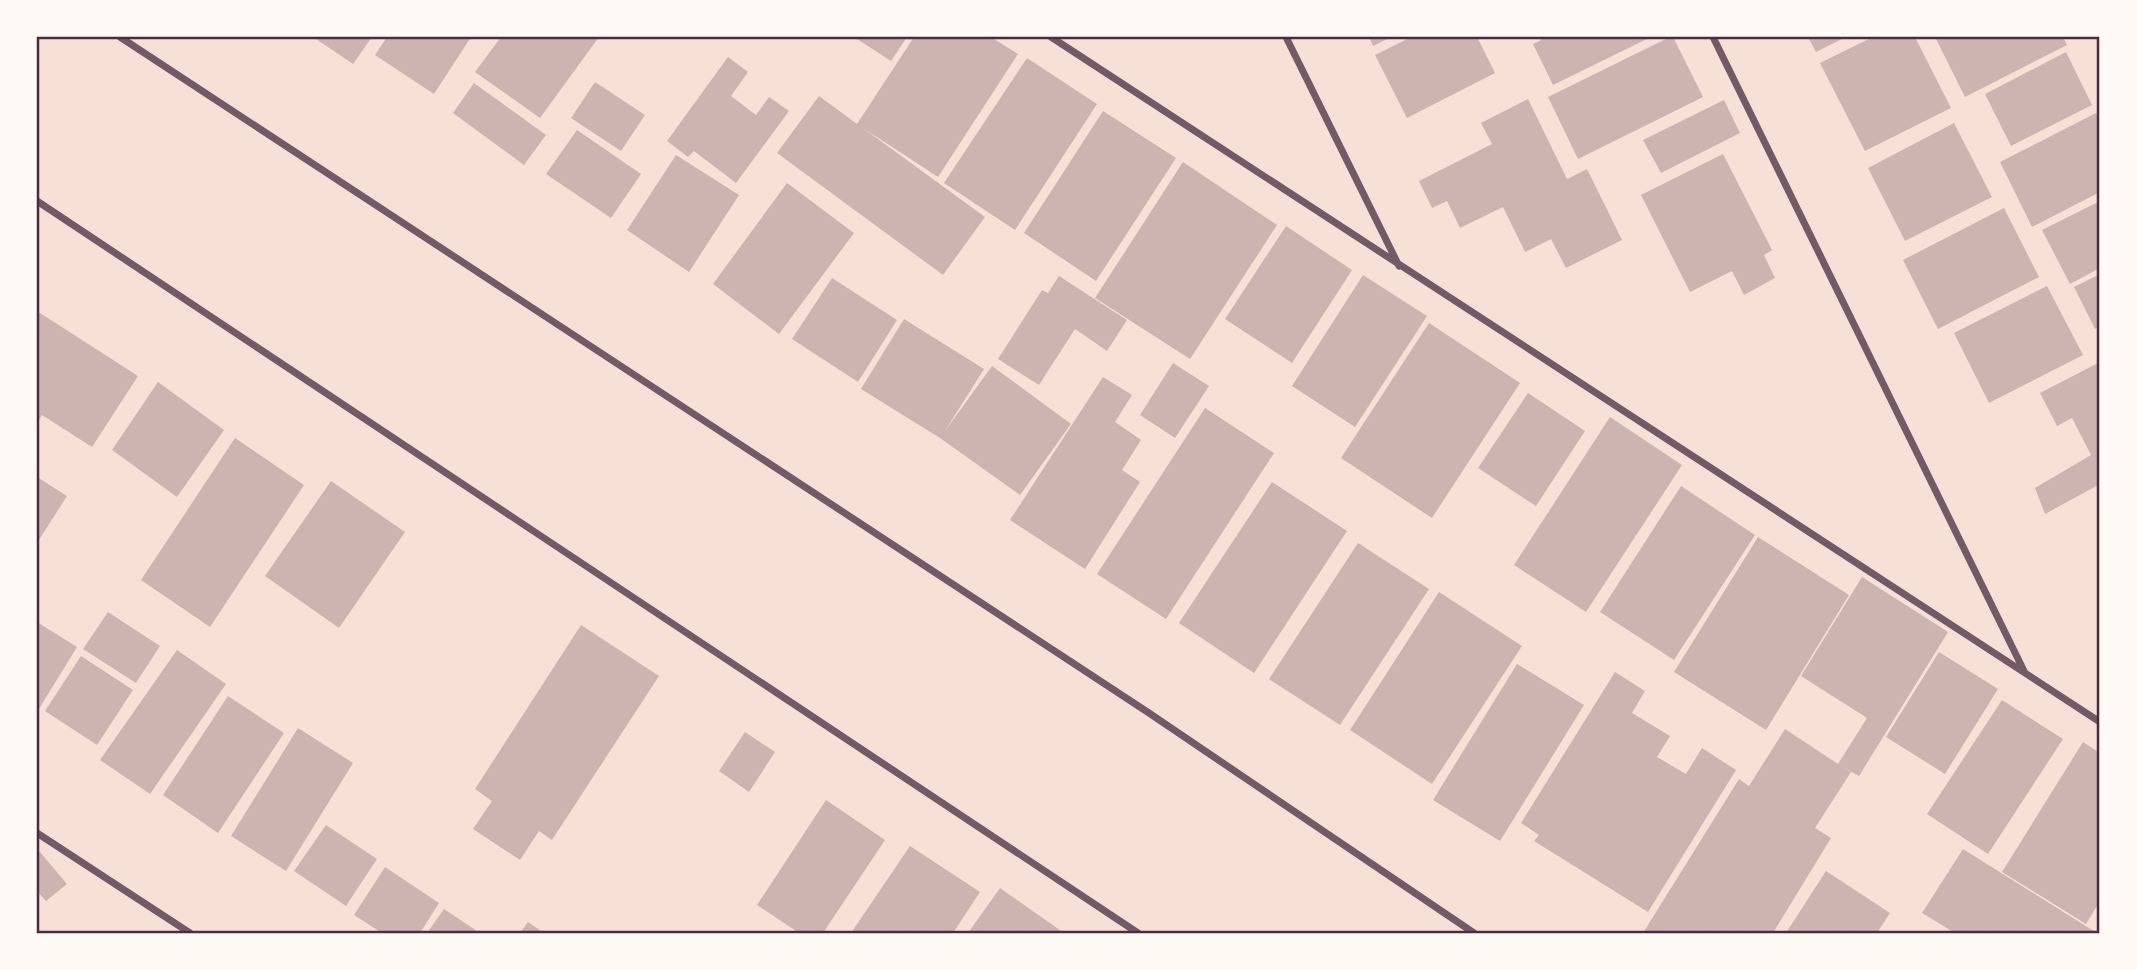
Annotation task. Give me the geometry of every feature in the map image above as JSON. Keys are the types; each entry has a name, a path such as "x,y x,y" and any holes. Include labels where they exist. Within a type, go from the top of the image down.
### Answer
{"street":[{"path":"120,37 1149,713 1474,933"},
{"path":"1051,37 1399,267 2100,722"},
{"path":"1286,37 1399,267"},
{"path":"1713,37 2025,673"},
{"path":"37,201 1138,933"},
{"path":"37,833 190,933"}],"building":[{"path":"313,37 372,37 353,64"},
{"path":"387,37 471,37 434,94 375,55"},
{"path":"501,37 599,37 540,118 475,72"},
{"path":"854,37 907,37 891,61"},
{"path":"914,37 991,37 1018,54 938,177 863,128 985,217 943,275 777,153 819,96 857,124"},
{"path":"1369,37 1391,37 1373,46"},
{"path":"1411,37 1477,37 1495,73 1407,118 1375,55"},
{"path":"1539,37 1651,37 1553,85 1533,44 1541,40"},
{"path":"1673,37 1703,97 1578,159 1548,97"},
{"path":"1808,37 1846,37 1816,52"},
{"path":"1873,37 1915,37 1951,108 1865,151 1820,63"},
{"path":"1935,37 2063,37 2067,45 1965,97"},
{"path":"2066,52 2092,105 2011,146 1985,94"},
{"path":"728,57 748,72 731,96 756,115 769,97 789,111 736,183 694,151 688,157 667,141"},
{"path":"1027,58 1097,104 1015,230 944,183"},
{"path":"595,82 645,115 621,151 571,118"},
{"path":"474,83 546,135 524,165 453,113"},
{"path":"1528,99 1567,179 1587,169 1622,240 1566,268 1551,239 1525,252 1503,207 1460,228 1447,201 1432,208 1419,181 1492,144 1481,123"},
{"path":"1724,100 1740,133 1661,173 1643,140"},
{"path":"1103,111 1176,158 1096,281 1024,233"},
{"path":"2096,113 2100,122 2100,192 2032,227 2000,162"},
{"path":"1954,123 1992,197 1905,241 1868,168"},
{"path":"577,130 641,174 611,218 546,174"},
{"path":"1723,154 1772,250 1764,255 1775,278 1744,295 1732,271 1690,292 1641,195"},
{"path":"676,155 739,195 689,272 627,230"},
{"path":"1183,162 1277,225 1190,359 1095,298"},
{"path":"787,183 854,233 779,334 713,284"},
{"path":"2100,201 2100,268 2070,284 2042,230"},
{"path":"2004,208 2039,277 1938,329 1903,260"},
{"path":"1286,226 1352,270 1292,363 1225,319"},
{"path":"2100,274 2100,326 2095,329 2074,287"},
{"path":"1363,275 1427,316 1355,427 1292,386"},
{"path":"1059,276 1127,320 1107,351 1075,329 1039,385 998,359 1042,290 1048,293"},
{"path":"832,278 897,320 858,382 792,339"},
{"path":"2047,286 2083,355 1989,403 1954,333"},
{"path":"37,311 138,376 92,447 42,415 37,423"},
{"path":"904,319 984,369 945,431 992,366 1071,424 1020,495 940,438 861,389"},
{"path":"1429,323 1520,383 1432,518 1341,458"},
{"path":"1173,363 1209,386 1175,438 1140,415"},
{"path":"2098,363 2100,484 2045,514 2035,488 2091,455 2072,418 2057,426 2040,393"},
{"path":"1103,377 1132,395 1115,422 1141,440 1122,470 1140,482 1085,569 1010,520"},
{"path":"158,382 224,430 177,497 112,450"},
{"path":"1528,393 1585,431 1536,506 1478,468"},
{"path":"1205,408 1274,453 1166,619 1097,574"},
{"path":"1610,417 1682,465 1586,612 1514,565"},
{"path":"235,438 304,485 210,627 141,580"},
{"path":"37,477 67,496 37,543"},
{"path":"331,481 405,532 339,628 265,576"},
{"path":"1272,482 1347,531 1254,673 1179,623"},
{"path":"1681,486 1755,535 1674,660 1600,612"},
{"path":"1758,537 1849,595 1766,730 1674,672"},
{"path":"1358,543 1429,589 1340,725 1269,679"},
{"path":"1862,577 1948,632 1859,776 1843,767 1851,772 1815,828 1831,838 1773,933 1643,933 1739,779 1749,786 1785,729 1838,764 1867,718 1801,676"},
{"path":"1439,592 1522,646 1432,784 1350,730"},
{"path":"108,612 160,646 136,683 83,649"},
{"path":"37,622 77,647 37,712"},
{"path":"581,625 659,676 552,840 539,831 520,860 473,829 492,801 475,789"},
{"path":"177,650 226,684 150,794 100,760"},
{"path":"1939,652 1998,689 1945,774 1886,737"},
{"path":"81,656 133,690 97,745 45,711"},
{"path":"1517,664 1584,705 1500,841 1433,800"},
{"path":"1615,672 1645,691 1632,713 1670,736 1657,757 1686,774 1702,748 1736,770 1648,912 1534,841 1539,835 1521,823"},
{"path":"228,696 284,733 218,833 163,795"},
{"path":"2002,700 2063,739 1988,854 1927,814"},
{"path":"298,728 353,763 286,871 231,836"},
{"path":"745,732 775,752 749,792 719,771"},
{"path":"2083,742 2100,753 2100,901 2086,924 2002,872"},
{"path":"826,800 885,840 823,933 799,933 757,905"},
{"path":"326,825 377,859 346,906 294,871"},
{"path":"910,846 980,892 953,933 851,933"},
{"path":"1963,849 2097,933 1955,933 1922,913"},
{"path":"40,852 67,884 46,901 37,891 37,854"},
{"path":"385,867 439,903 420,933 382,933 354,915"},
{"path":"1826,871 1890,913 1877,933 1786,933"},
{"path":"1000,888 1064,933 968,933"},
{"path":"444,909 480,933 427,933"},
{"path":"528,922 544,933 520,933"}]}
